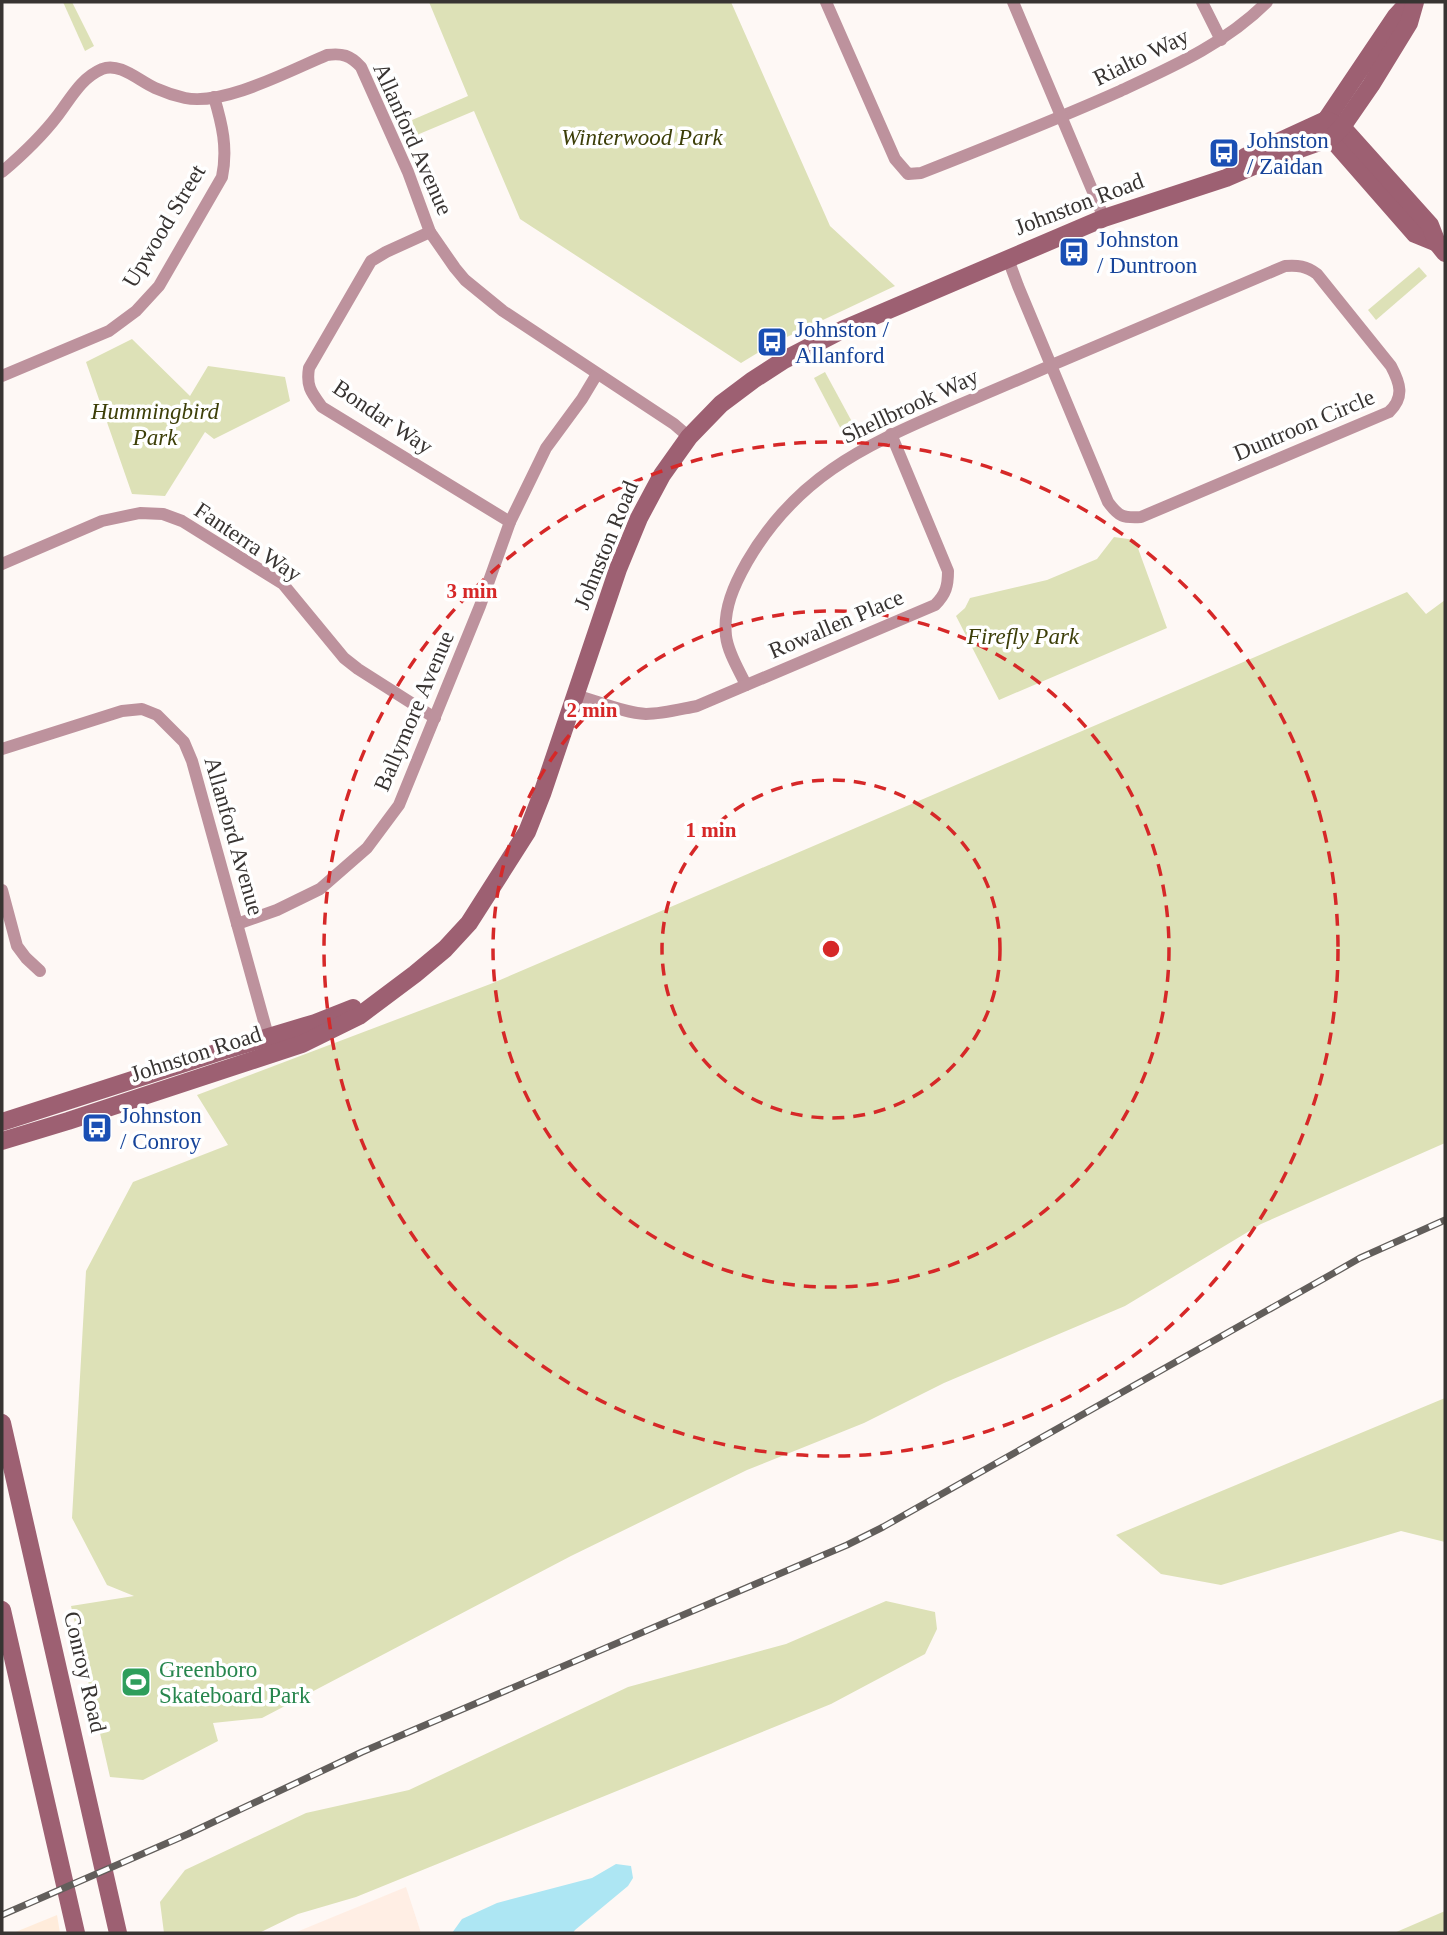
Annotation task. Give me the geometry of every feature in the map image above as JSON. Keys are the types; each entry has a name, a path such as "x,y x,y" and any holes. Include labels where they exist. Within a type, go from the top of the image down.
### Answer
{"street":[{"name":"Rialto Way","path":"826,2 895,159 908,174 921,173 1062,117 1177,65 1221,40 1267,2"},
{"path":"1013,2 1104,218"},
{"path":"1202,2 1221,40"},
{"path":"1333,128 1396,16 1409,2"},
{"path":"1333,128 1371,85 1409,23 1415,2"},
{"name":"Allanford Avenue","path":"2,172 37,139 74,91 104,68 119,68 155,88 202,100 245,90 327,55 347,55 361,67 408,172 430,232 455,268 503,311 674,424 689,437"},
{"name":"Upwood Street","path":"2,376 108,331 136,311 159,286 222,177 225,147 214,97"},
{"path":"1333,128 1430,225 1441,248"},
{"name":"Johnston Road","path":"2,1141 274,1054 340,1027 359,1016 432,961 457,936 469,923 527,832 618,569 639,518 662,475 689,437 721,404 752,380 844,329 1104,218 1167,197 1221,168 1333,128"},
{"name":"Bondar Way","path":"430,232 372,261 309,368 307,379 310,390 322,407 510,522"},
{"name":"Duntroon Circle","path":"1008,259 1108,502 1125,518 1141,517 1389,412 1396,405 1401,392 1391,366 1317,274 1298,265 1285,266 1052,365"},
{"name":"Shellbrook Way","path":"746,685 730,653 726,637 730,596 737,578 754,550 797,497 841,461 891,434 1052,365"},
{"name":"Ballymore Avenue","path":"237,924 277,910 320,889 367,848 399,805 480,607 510,522 546,448 597,374"},
{"name":"Rowallen Place","path":"575,695 634,712 663,713 697,706 935,605 944,596 948,586 948,570 891,434"},
{"name":"Fanterra Way","path":"2,564 102,521 139,513 163,514 182,522 283,584 344,658 435,718"},
{"name":"Allanford Avenue","path":"2,749 122,711 142,709 156,715 184,742 192,761 274,1054"},
{"path":"2,890 16,946 40,971"},
{"name":"Johnston Road","path":"2,1122 334,1016 394,989"},
{"name":"Conroy Road","path":"2,1423 118,1933"},
{"path":"2,1610 76,1933"}],"shaded area":[{"path":"406,1887 421,1933 294,1933"},
{"path":"57,1915 60,1933 13,1933"}],"green space":[{"path":"63,2 72,2 94,46 85,51"},
{"name":"Winterwood Park","path":"429,2 731,2 830,226 895,286 772,344 741,363 520,219 474,111 412,137 405,123 468,96"},
{"path":"1419,267 1427,276 1376,320 1368,310"},
{"name":"Hummingbird Park","path":"132,339 190,396 208,366 285,377 290,401 214,439 205,432 165,496 132,494 86,362"},
{"path":"825,372 857,431 845,437 814,378"},
{"name":"Firefly Park","path":"1114,537 1135,540 1167,628 999,700 956,616 965,608 970,598 1047,580 1097,559"},
{"path":"1407,592 1426,614 1445,600 1445,1143 1261,1224 1125,1306 944,1383 864,1423 747,1470 571,1556 262,1718 213,1723 218,1741 143,1780 110,1777 71,1606 134,1596 107,1585 72,1518 86,1271 133,1182 228,1145 197,1095 493,983"},
{"path":"1445,1398 1445,1542 1401,1531 1221,1585 1161,1574 1116,1535"},
{"path":"886,1601 935,1612 937,1629 925,1654 831,1704 356,1897 298,1914 259,1933 164,1933 160,1902 185,1870 306,1813 409,1790 628,1687 786,1644"},
{"path":"1445,1911 1445,1933 1394,1933"}],"water":[{"path":"616,1864 631,1866 633,1878 628,1886 573,1933 452,1933 462,1919 497,1903 592,1878"}],"railway":[{"path":"2,1915 188,1834 362,1752 847,1545 1360,1258 1445,1220"}],"place":[{"name":"Johnston / Zaidan","path":"1224,153"},
{"name":"Johnston / Duntroon","path":"1074,252"},
{"name":"Johnston / Allanford","path":"772,342"},
{"name":"Johnston / Conroy","path":"97,1128"},
{"name":"Greenboro Skateboard Park","path":"136,1682"}]}
